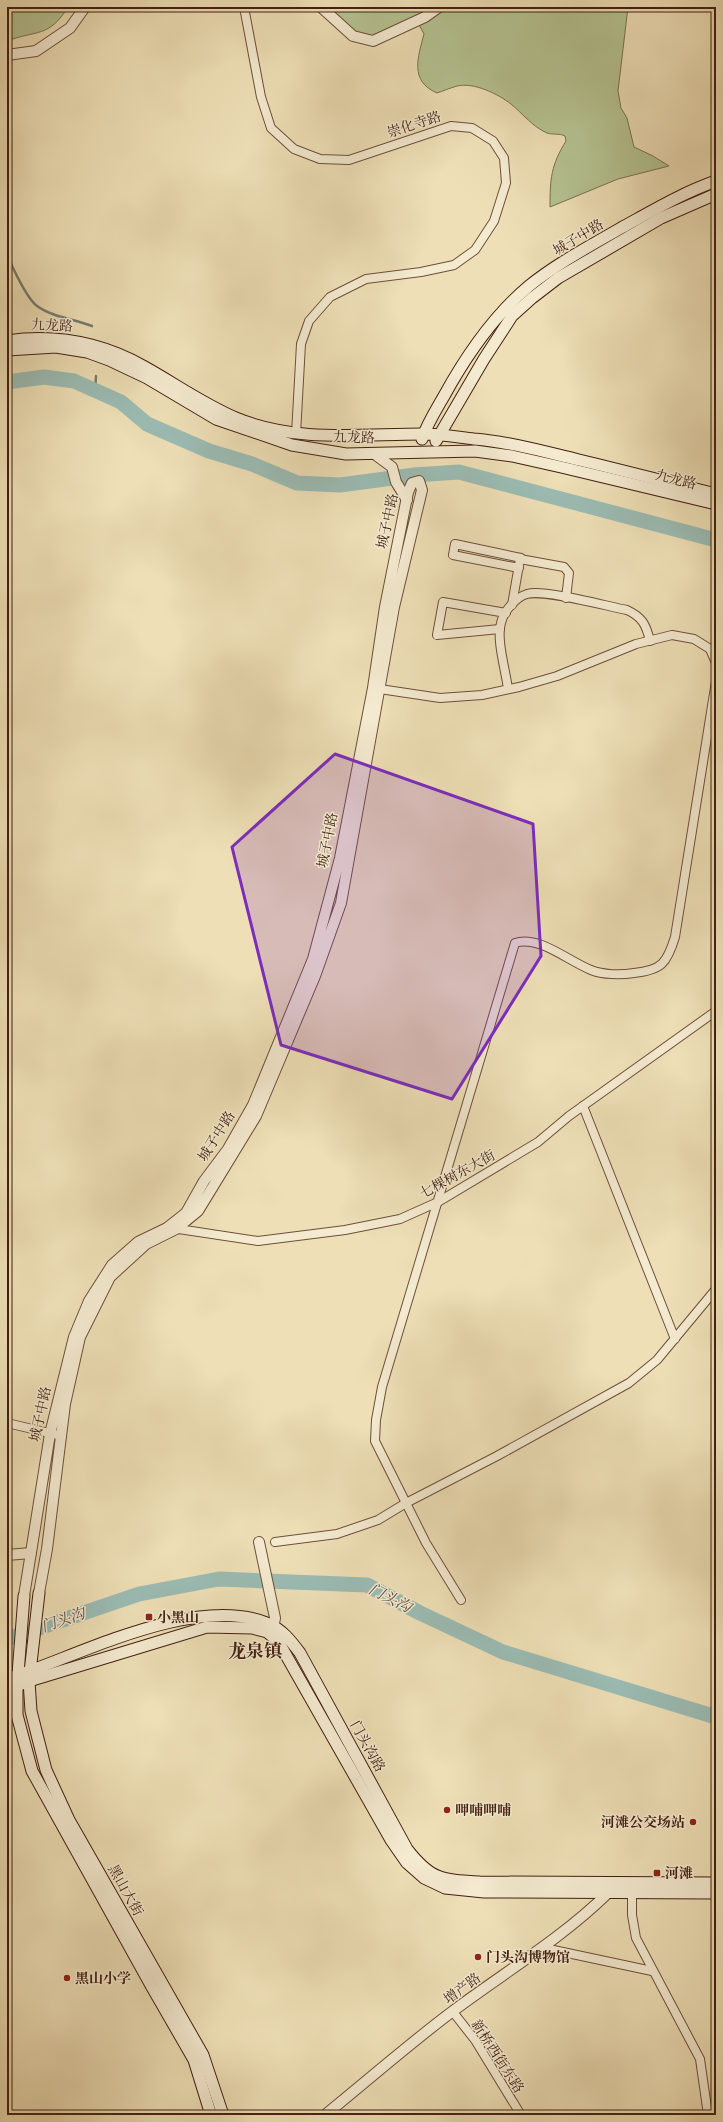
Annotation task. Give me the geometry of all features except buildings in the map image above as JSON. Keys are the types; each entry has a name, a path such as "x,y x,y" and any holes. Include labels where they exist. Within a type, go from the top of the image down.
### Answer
{"main road":[{"name":"城子中路","path":"418,451 424,434 461,365 488,329 511,302 530,285 564,262 655,209 692,190 716,181"},
{"name":"城子中路","path":"432,451 438,436 512,316 558,278 661,218 716,194"},
{"name":"九龙路","path":"7,340 44,337 66,338 117,353 142,365 205,403 236,418 269,429 296,434 352,437 424,434 476,439 544,451 716,494"},
{"name":"九龙路","path":"7,350 56,347 87,352 109,360 147,378 216,419 292,446 346,454 418,451 476,451 512,456 716,504"},
{"name":"黑山大街","path":"39,1593 29,1676 31,1711 46,1770 69,1820 202,2055 223,2115"},
{"name":"城子中路","path":"12,1689 12,1677 19,1656 24,1596"},
{"name":"门头沟路","path":"12,1689 29,1676 153,1627 183,1618 218,1615 245,1617 268,1623 391,1840 406,1863 424,1878 445,1888 484,1892 716,1883"},
{"name":"门头沟路","path":"12,1677 29,1676 196,1629 226,1626 252,1628 273,1632"},
{"name":"黑山大街","path":"12,1689 32,1771 194,2060 211,2115"},
{"name":"门头沟路","path":"608,1888 632,1893 716,1893"}],"street":[{"path":"7,54 36,51 70,28 85,7"},
{"name":"崇化寺路","path":"244,7 261,97 271,128 294,149 320,159 349,160 451,126 472,128 493,141 504,158 506,183 494,221 475,250 454,265 421,272 366,279 330,297 309,321 301,344 296,434"},
{"path":"321,7 353,36 373,41 425,17 439,7"},
{"path":"373,453 392,467 396,482 406,500"},
{"name":"城子中路","path":"39,1593 47,1550 65,1404 80,1337 110,1277 146,1244 171,1228 186,1213 204,1181 228,1149 253,1105 313,959 340,858 376,688 422,490 419,481 412,483 406,500 385,607 376,688"},
{"path":"512,605 516,587 520,563 520,558 455,544 453,555 520,563 564,567 569,573 566,598"},
{"path":"516,587 627,610 638,615 645,623 650,641"},
{"path":"508,689 500,629 501,622 512,605 527,594 546,594"},
{"path":"500,629 437,635 442,602 506,613"},
{"path":"376,688 440,698 482,694 508,689 557,676 636,644 672,635 694,639 710,649 716,663"},
{"path":"461,1600 426,1543 375,1441 376,1420 382,1387 515,943 525,940 540,944 593,971 622,974 652,971 668,958 675,937 716,681"},
{"name":"七棵树东大街","path":"171,1228 258,1241 345,1230 393,1220 438,1202 538,1142 583,1106 716,1011"},
{"path":"583,1106 675,1339"},
{"name":"城子中路","path":"24,1596 50,1434 74,1337 89,1301 112,1265 138,1242 171,1228"},
{"path":"275,1542 336,1534 378,1520 406,1503 497,1456 629,1383 657,1360 716,1289"},
{"path":"7,1423 62,1436"},
{"path":"259,1542 269,1596 275,1618 273,1632"},
{"path":"7,1555 31,1553"},
{"name":"增产路","path":"325,2115 453,2012 544,1948 608,1888"},
{"path":"632,1893 632,1915 636,1938 652,1971 684,2027 700,2059 708,2115"},
{"path":"544,1948 652,1971"},
{"name":"新桥西街东路","path":"453,2012 475,2040 521,2115"}],"highlighted area":[{"path":"335,754 533,824 541,956 452,1099 281,1045 232,847"}],"green space":[{"path":"7,7 68,7 55,24 41,32 7,41"},
{"path":"320,7 628,7 618,91 621,108 627,118 634,147 669,166 618,179 550,207 552,172 557,158 566,141 565,136 547,133 533,124 511,104 499,96 478,87 464,85 457,86 437,93 428,88 422,82 419,75 418,60 424,34 417,21 365,43"}],"waterway":[{"path":"7,255 24,290 37,306 49,313 92,326"},
{"path":"95,391 96,376"},
{"path":"7,382 44,377 74,381 121,402 147,424 209,451 252,464 297,483 340,485 415,475 459,472 716,540"},
{"name":"门头沟","path":"7,1639 139,1594 219,1579 367,1585 420,1613 503,1652 716,1717"}],"place":[{"name":"小黑山","path":"149,1617"},
{"name":"呷哺呷哺","path":"447,1810"},
{"name":"河滩公交场站","path":"693,1822"},
{"name":"河滩","path":"657,1873"},
{"name":"门头沟博物馆","path":"478,1957"},
{"name":"黑山小学","path":"67,1978"}],"district":[{"name":"龙泉镇","path":"255,1651"}]}
